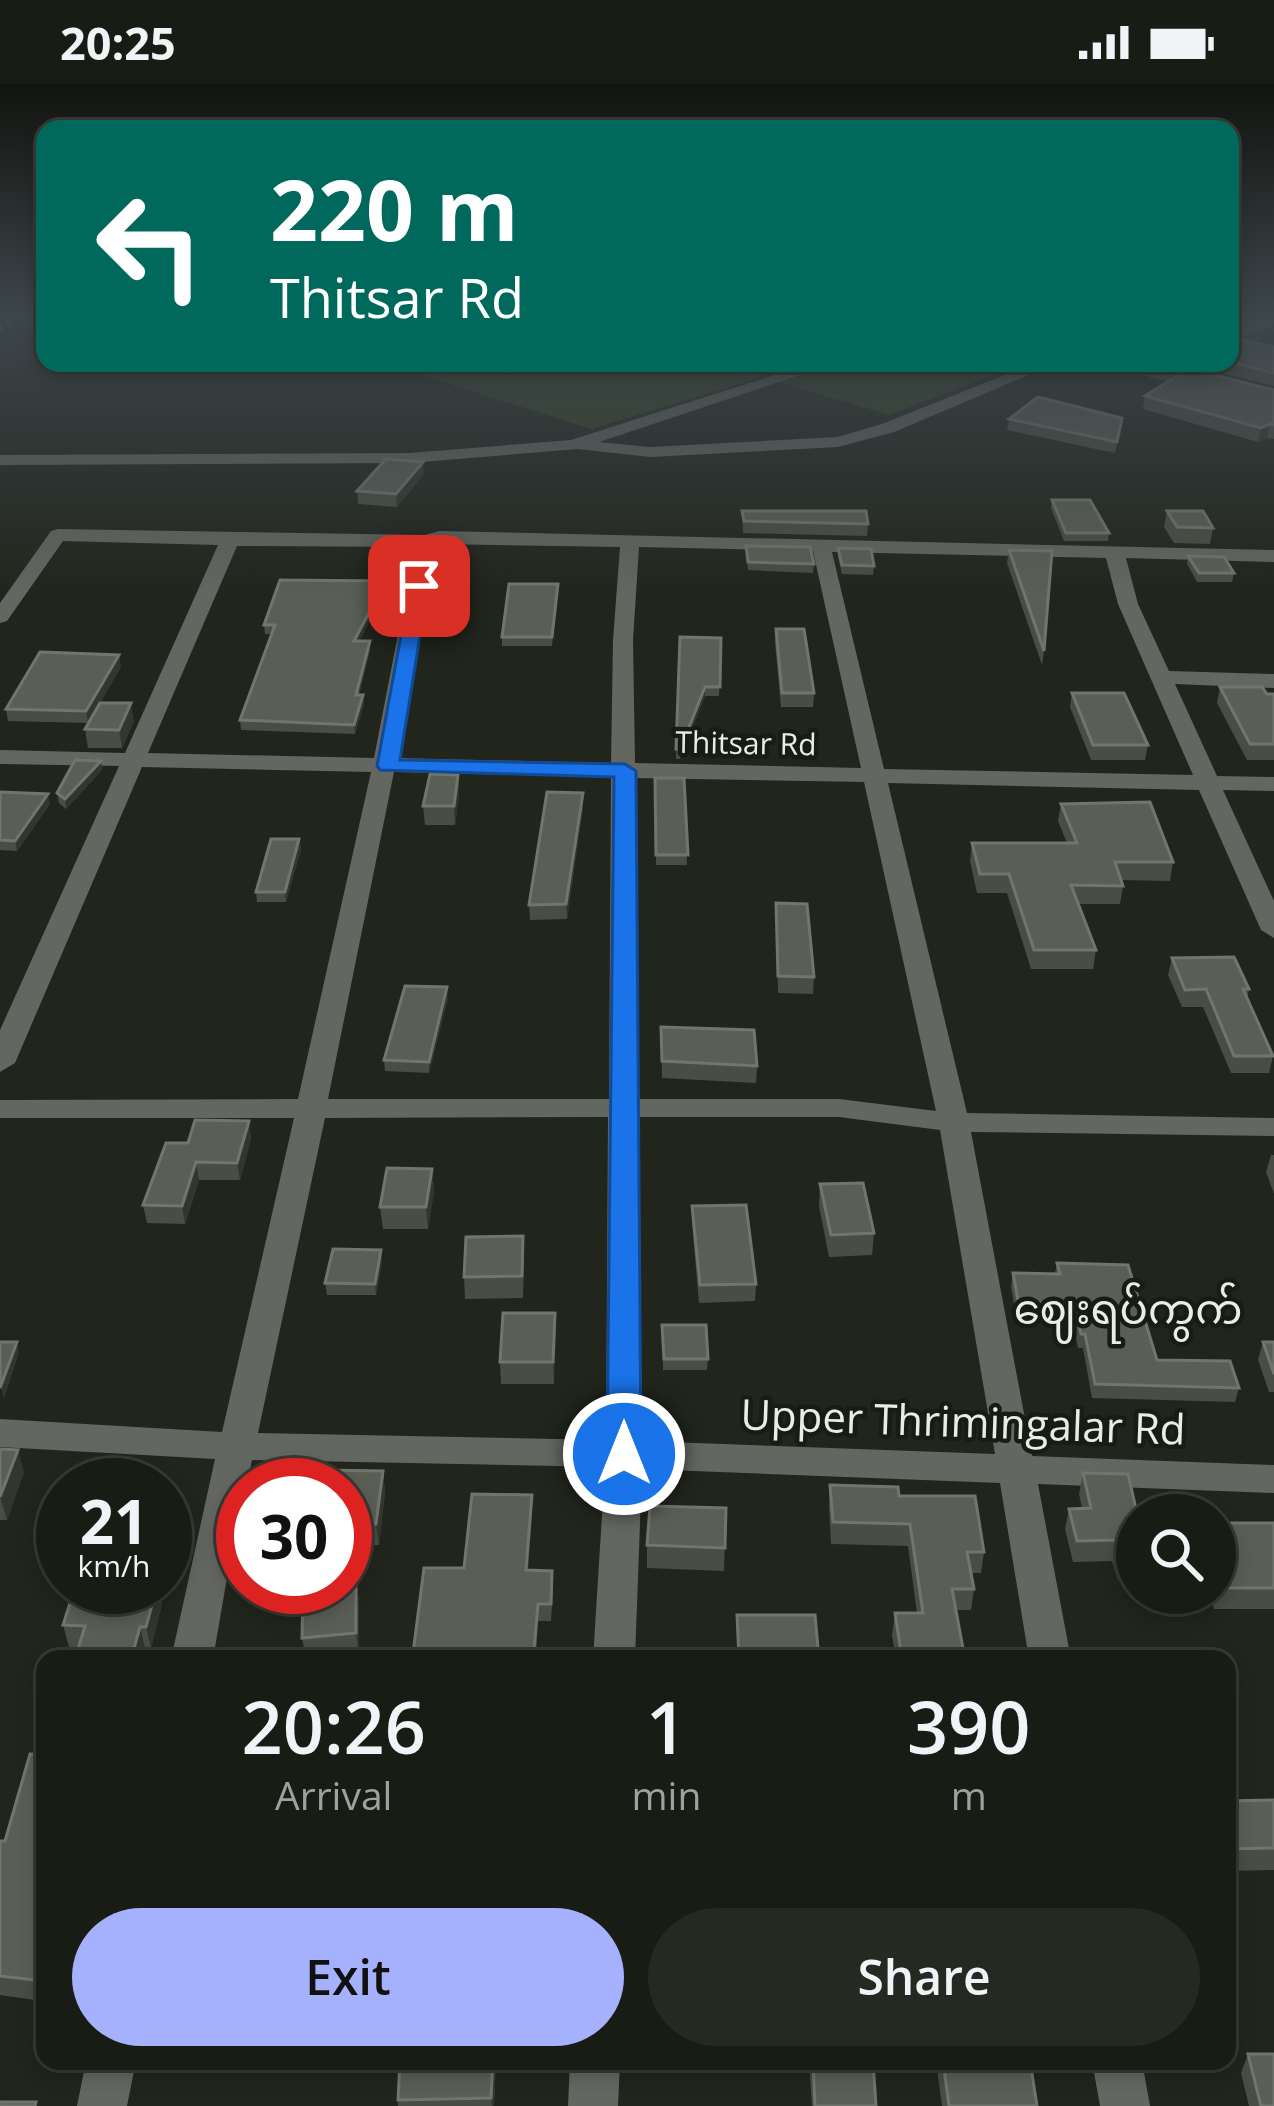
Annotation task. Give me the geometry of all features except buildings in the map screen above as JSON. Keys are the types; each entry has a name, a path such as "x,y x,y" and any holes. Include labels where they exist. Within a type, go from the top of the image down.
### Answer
{"street":[{"path":"573,445 693,406"},
{"path":"0,460 409,458 573,445 650,452 838,442 942,406"},
{"path":"0,617 58,536 230,541 426,541 439,537 1274,556"},
{"path":"0,1063 230,541"},
{"path":"194,1650 388,766 426,541"},
{"path":"614,1650 624,1454 623,640 630,543"},
{"path":"822,548 954,1122 1049,1650"},
{"path":"1115,555 1128,604 1274,929"},
{"path":"1162,676 1274,681"},
{"name":"Thitsar Rd","path":"0,757 1274,784"},
{"path":"0,1109 839,1108 954,1122 1274,1127"},
{"name":"Upper Thrimingalar Rd","path":"0,1433 235,1446 624,1454 1274,1479"},
{"path":"102,2106 109,2070"},
{"path":"592,2106 594,2070"},
{"path":"1118,2070 1124,2106"}],"green space":[{"path":"520,406 665,406 591,429"},
{"path":"860,406 911,406 889,415"}],"district":[{"name":"ဈေးရပ်ကွက်","path":"1128,1309"}],"route":[{"path":"419,586 388,766 625,771 624,1454"}]}
